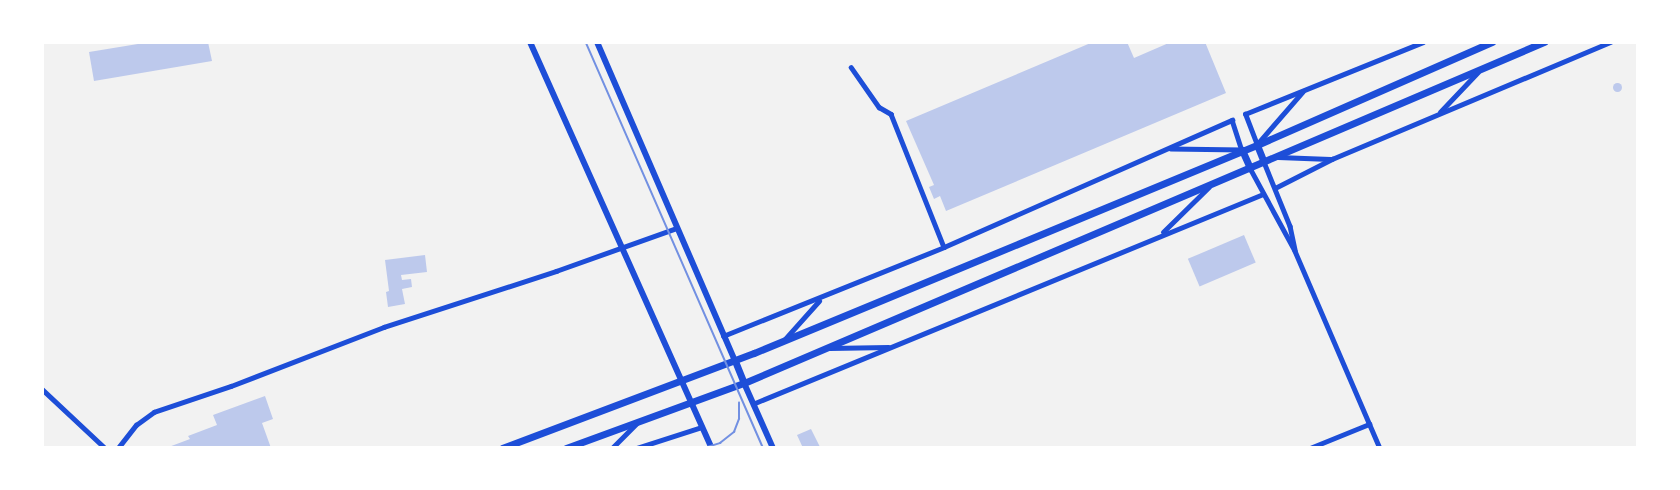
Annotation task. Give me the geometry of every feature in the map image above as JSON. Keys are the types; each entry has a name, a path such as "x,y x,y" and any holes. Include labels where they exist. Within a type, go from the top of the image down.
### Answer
{"main road":[{"path":"530,42 712,448"},
{"path":"597,42 773,448"},
{"path":"502,448 735,361 1257,145 1491,42"},
{"path":"566,448 744,383 1544,42"},
{"path":"1257,145 1264,162"},
{"path":"1242,150 1250,168"}],"street":[{"path":"1303,92 1257,145 1245,114 1423,42"},
{"path":"1275,188 1332,159 1610,42"},
{"path":"851,67 879,107 891,114 945,247"},
{"path":"1438,114 1480,71"},
{"path":"723,336 821,299 945,247 1171,149 1232,120 1242,150 1171,149"},
{"path":"1276,157 1332,159"},
{"path":"1264,162 1290,226 1295,251"},
{"path":"1250,168 1295,251 1380,448"},
{"path":"1161,233 1211,184"},
{"path":"755,403 1161,233 1263,194"},
{"path":"118,448 136,425 154,412 231,386 384,327 621,249 676,228"},
{"path":"783,340 821,299"},
{"path":"824,348 891,347"},
{"path":"42,389 105,448"},
{"path":"612,448 638,422"},
{"path":"1310,448 1369,424"},
{"path":"637,448 702,427"}],"building":[{"path":"150,42 208,42 212,61 94,81 89,52"},
{"path":"1093,42 1127,42 1134,58 1171,42 1205,42 1226,93 946,211 940,196 934,199 929,187 934,185 906,121"},
{"path":"1617,83 1621,87 1617,91 1613,87"},
{"path":"1244,235 1256,263 1200,286 1188,259"},
{"path":"425,255 427,272 401,275 402,280 411,279 412,287 402,289 405,304 388,307 386,292 389,291 385,260"},
{"path":"265,396 273,419 262,423 271,448 166,448 190,439 188,436 217,425 213,415"},
{"path":"811,429 820,447 803,448 797,435"}],"tram line":[{"path":"586,42 763,448"},
{"path":"704,448 720,443 734,432 739,419 739,403"}]}
